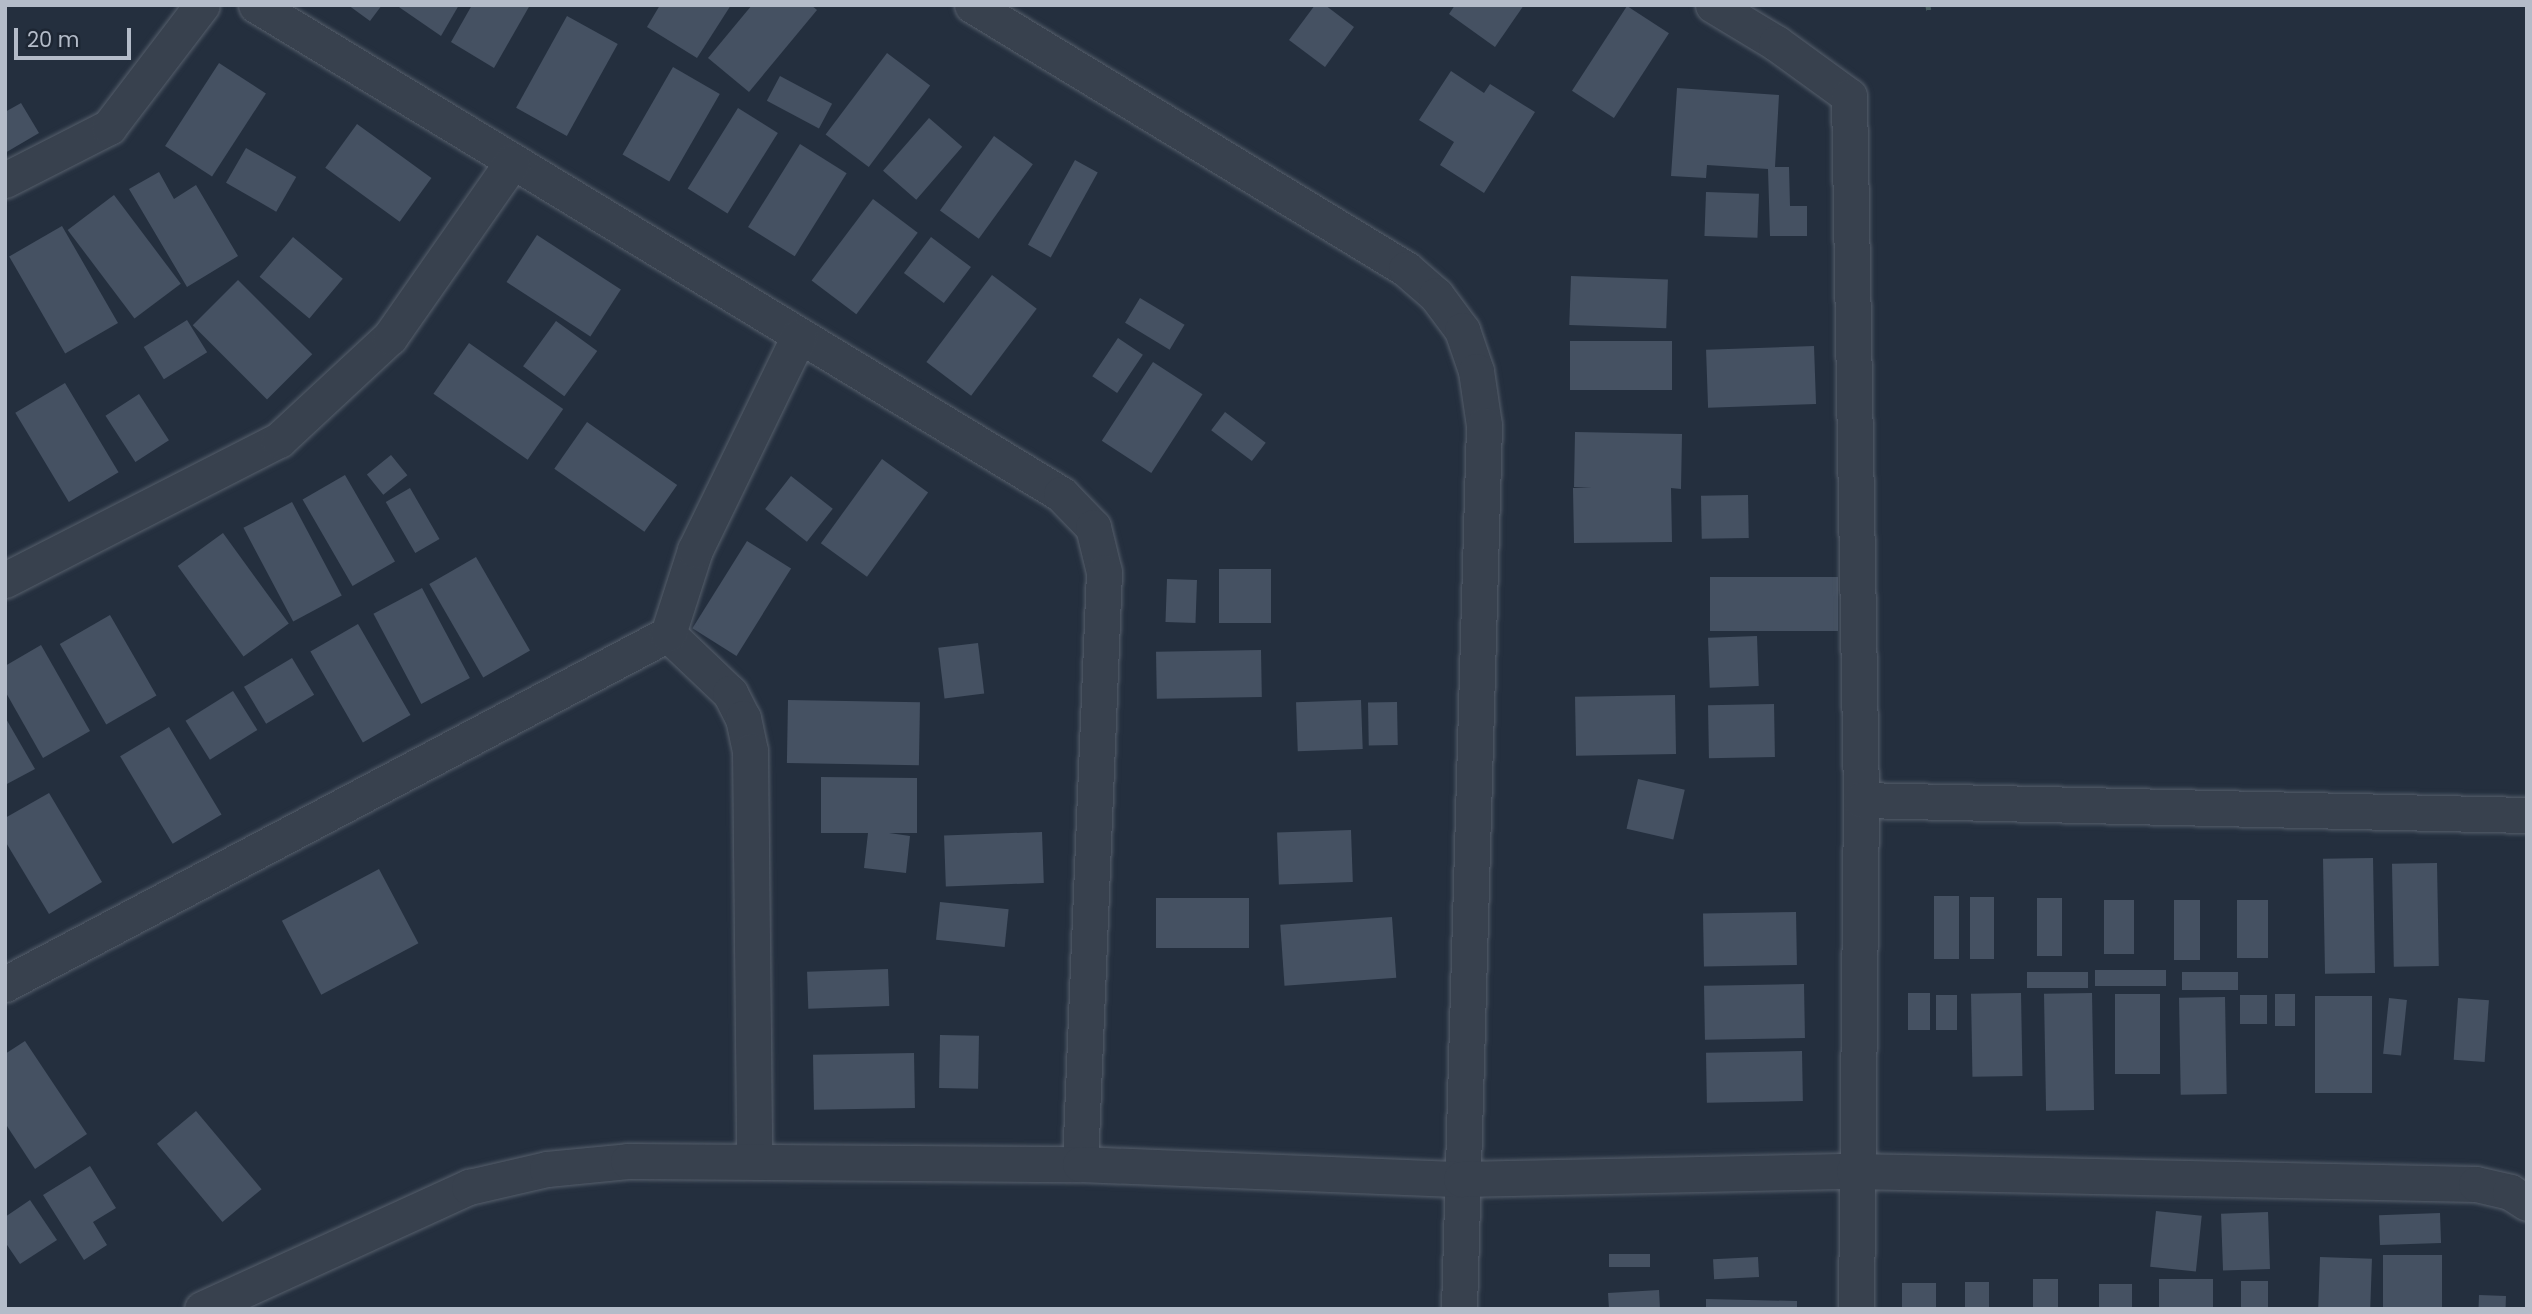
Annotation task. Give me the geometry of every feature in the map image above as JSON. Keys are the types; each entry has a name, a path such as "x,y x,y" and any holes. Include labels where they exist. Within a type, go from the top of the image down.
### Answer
{"street":[{"path":"5,180 109,127 202,5"},
{"path":"256,5 1061,494 1086,517 1102,549 1080,1164"},
{"path":"972,5 1406,269 1436,295 1462,330 1476,371 1484,425 1459,1309"},
{"path":"1713,5 1776,43 1849,96 1861,800 1854,1171 1856,1309"},
{"path":"5,580 279,440 390,337 512,162"},
{"path":"5,985 668,634 695,550 799,336"},
{"path":"668,634 730,693 743,718 750,751 754,1159"},
{"path":"1861,800 2527,815"},
{"path":"202,1309 469,1187 547,1169 628,1161 754,1159 1080,1164 1461,1179 1854,1171 2476,1184 2510,1192 2527,1203"}],"building":[{"path":"348,5 382,5 370,21"},
{"path":"396,5 459,5 441,36"},
{"path":"472,5 530,5 494,68 451,42"},
{"path":"660,5 731,5 697,58 647,27"},
{"path":"752,5 811,5 817,10 749,92 708,58"},
{"path":"1315,5 1325,5 1354,27 1325,67 1289,40"},
{"path":"1455,5 1524,5 1495,47 1449,14"},
{"path":"1627,6 1669,33 1614,118 1572,91"},
{"path":"567,16 618,44 567,136 516,108"},
{"path":"887,53 930,85 869,167 826,134"},
{"path":"219,63 266,93 212,177 165,146"},
{"path":"673,67 720,94 669,181 622,154"},
{"path":"1451,71 1484,93 1490,84 1535,112 1484,193 1440,165 1454,142 1419,120"},
{"path":"780,76 832,104 819,128 767,101"},
{"path":"1677,88 1779,95 1775,167 1789,167 1790,206 1807,206 1807,236 1770,236 1768,169 1707,165 1706,178 1671,176"},
{"path":"21,103 39,133 5,153 5,112"},
{"path":"738,108 778,133 728,213 688,189"},
{"path":"929,118 962,147 916,200 883,171"},
{"path":"357,124 431,178 400,222 325,168"},
{"path":"994,136 1033,164 979,239 940,210"},
{"path":"800,144 847,173 795,256 748,227"},
{"path":"246,148 296,177 276,212 226,183"},
{"path":"1075,160 1098,173 1051,257 1028,245"},
{"path":"159,172 174,199 196,185 238,256 187,287 129,189"},
{"path":"1706,192 1759,194 1757,238 1704,236"},
{"path":"114,195 181,284 134,319 68,230"},
{"path":"873,199 918,233 856,314 812,280"},
{"path":"62,226 118,323 65,353 9,256"},
{"path":"537,235 621,289 590,336 507,282"},
{"path":"293,237 343,279 309,319 260,277"},
{"path":"931,237 971,267 944,303 904,273"},
{"path":"992,275 1037,309 971,396 926,362"},
{"path":"1571,276 1668,279 1666,328 1569,325"},
{"path":"238,280 312,354 267,400 193,325"},
{"path":"1140,298 1185,325 1170,350 1125,323"},
{"path":"187,320 207,352 164,379 144,347"},
{"path":"556,321 597,351 564,396 523,366"},
{"path":"1118,338 1143,355 1117,393 1092,376"},
{"path":"1570,341 1672,341 1672,390 1570,390"},
{"path":"469,343 563,409 528,460 433,394"},
{"path":"1814,346 1816,404 1708,408 1706,350"},
{"path":"1153,362 1202,394 1151,473 1102,441"},
{"path":"65,383 119,472 69,502 15,413"},
{"path":"139,394 169,440 135,462 105,416"},
{"path":"1225,412 1266,443 1252,461 1211,430"},
{"path":"587,422 677,485 644,532 554,469"},
{"path":"1575,432 1682,434 1681,489 1671,488 1672,542 1574,543 1573,488 1592,488 1574,487"},
{"path":"391,455 407,475 383,495 367,475"},
{"path":"882,459 928,493 867,577 821,543"},
{"path":"345,475 395,562 353,586 303,500"},
{"path":"791,476 833,509 807,542 765,509"},
{"path":"410,488 439,539 415,553 386,502"},
{"path":"1748,495 1749,538 1702,539 1701,496"},
{"path":"292,502 342,596 293,621 243,528"},
{"path":"223,533 289,624 244,657 178,566"},
{"path":"747,541 791,569 737,656 692,628"},
{"path":"476,557 530,651 483,678 429,584"},
{"path":"1219,569 1271,569 1271,623 1219,623"},
{"path":"1710,577 1838,577 1838,631 1710,631"},
{"path":"1167,579 1197,580 1195,623 1165,622"},
{"path":"422,588 470,678 421,704 373,614"},
{"path":"110,615 156,696 106,725 60,644"},
{"path":"358,624 411,715 363,742 310,652"},
{"path":"1757,636 1759,686 1710,688 1708,638"},
{"path":"978,643 984,694 945,698 938,648"},
{"path":"41,645 90,731 43,758 5,691 5,666"},
{"path":"1261,650 1262,697 1157,699 1156,652"},
{"path":"292,658 314,695 266,724 244,687"},
{"path":"233,691 257,730 210,760 186,721"},
{"path":"1675,695 1676,754 1576,756 1575,697"},
{"path":"788,700 920,702 919,765 787,763"},
{"path":"1361,700 1363,749 1298,751 1296,702"},
{"path":"1397,702 1398,745 1369,745 1368,703"},
{"path":"1774,704 1775,757 1709,758 1708,705"},
{"path":"5,717 35,769 5,785"},
{"path":"169,727 222,814 173,844 120,756"},
{"path":"821,777 917,778 917,833 889,833 910,836 906,873 864,868 868,833 821,833"},
{"path":"1638,779 1685,790 1673,839 1627,829"},
{"path":"49,793 102,882 49,914 5,841 5,818"},
{"path":"1351,830 1353,882 1279,885 1277,833"},
{"path":"1042,832 1044,883 946,886 944,835"},
{"path":"2373,858 2375,973 2325,974 2323,859"},
{"path":"2437,863 2439,966 2394,967 2392,864"},
{"path":"379,869 418,943 321,995 282,921"},
{"path":"1934,896 1959,896 1959,959 1934,959"},
{"path":"1970,897 1994,897 1994,959 1970,959"},
{"path":"1156,898 1249,898 1249,948 1156,948"},
{"path":"2037,898 2062,898 2062,956 2037,956"},
{"path":"2104,900 2134,900 2134,954 2104,954"},
{"path":"2174,900 2200,900 2200,960 2174,960"},
{"path":"2237,900 2268,900 2268,958 2237,958"},
{"path":"940,902 1009,909 1005,947 936,940"},
{"path":"1796,912 1797,965 1704,967 1703,914"},
{"path":"1392,917 1396,978 1285,986 1280,925"},
{"path":"888,969 889,1006 808,1009 807,972"},
{"path":"2095,970 2166,970 2166,986 2095,986"},
{"path":"2027,972 2088,972 2088,988 2027,988"},
{"path":"2182,972 2238,972 2238,990 2182,990"},
{"path":"1804,984 1805,1038 1705,1040 1704,986"},
{"path":"1908,993 1930,993 1930,1030 1908,1030"},
{"path":"2021,993 2022,1076 1972,1077 1971,994"},
{"path":"2092,993 2094,1110 2046,1111 2044,994"},
{"path":"2115,994 2160,994 2160,1074 2115,1074"},
{"path":"2275,994 2295,994 2295,1026 2275,1026"},
{"path":"1936,995 1957,995 1957,1030 1936,1030"},
{"path":"2240,995 2267,995 2267,1024 2240,1024"},
{"path":"2315,996 2372,996 2372,1093 2315,1093"},
{"path":"2225,997 2227,1094 2181,1095 2179,998"},
{"path":"2389,998 2407,1000 2401,1056 2383,1054"},
{"path":"2458,998 2489,1000 2485,1062 2454,1060"},
{"path":"940,1035 979,1036 978,1089 939,1088"},
{"path":"25,1041 87,1134 35,1169 5,1123 5,1054"},
{"path":"1802,1051 1803,1101 1707,1103 1706,1053"},
{"path":"914,1053 915,1108 814,1110 813,1055"},
{"path":"196,1111 262,1189 222,1222 157,1144"},
{"path":"90,1166 116,1208 93,1222 107,1245 84,1260 43,1195"},
{"path":"30,1200 57,1240 20,1264 5,1242 5,1217"},
{"path":"2156,1211 2202,1216 2196,1272 2150,1267"},
{"path":"2268,1212 2270,1269 2223,1271 2221,1214"},
{"path":"2440,1213 2441,1243 2380,1245 2379,1215"},
{"path":"1609,1254 1650,1254 1650,1267 1609,1267"},
{"path":"2383,1255 2442,1255 2442,1309 2383,1309"},
{"path":"1758,1257 1759,1277 1714,1279 1713,1259"},
{"path":"2320,1257 2372,1259 2370,1309 2318,1309"},
{"path":"2033,1279 2058,1279 2058,1309 2033,1309"},
{"path":"2159,1279 2213,1279 2213,1309 2159,1309"},
{"path":"2241,1281 2268,1281 2268,1309 2241,1309"},
{"path":"1965,1282 1989,1282 1989,1309 1965,1309"},
{"path":"1902,1283 1936,1283 1936,1309 1902,1309"},
{"path":"2099,1284 2132,1284 2132,1309 2099,1309"},
{"path":"1659,1290 1660,1309 1609,1309 1608,1293"},
{"path":"2479,1295 2506,1296 2506,1309 2479,1309"},
{"path":"1706,1299 1797,1301 1797,1309 1706,1309"}]}
